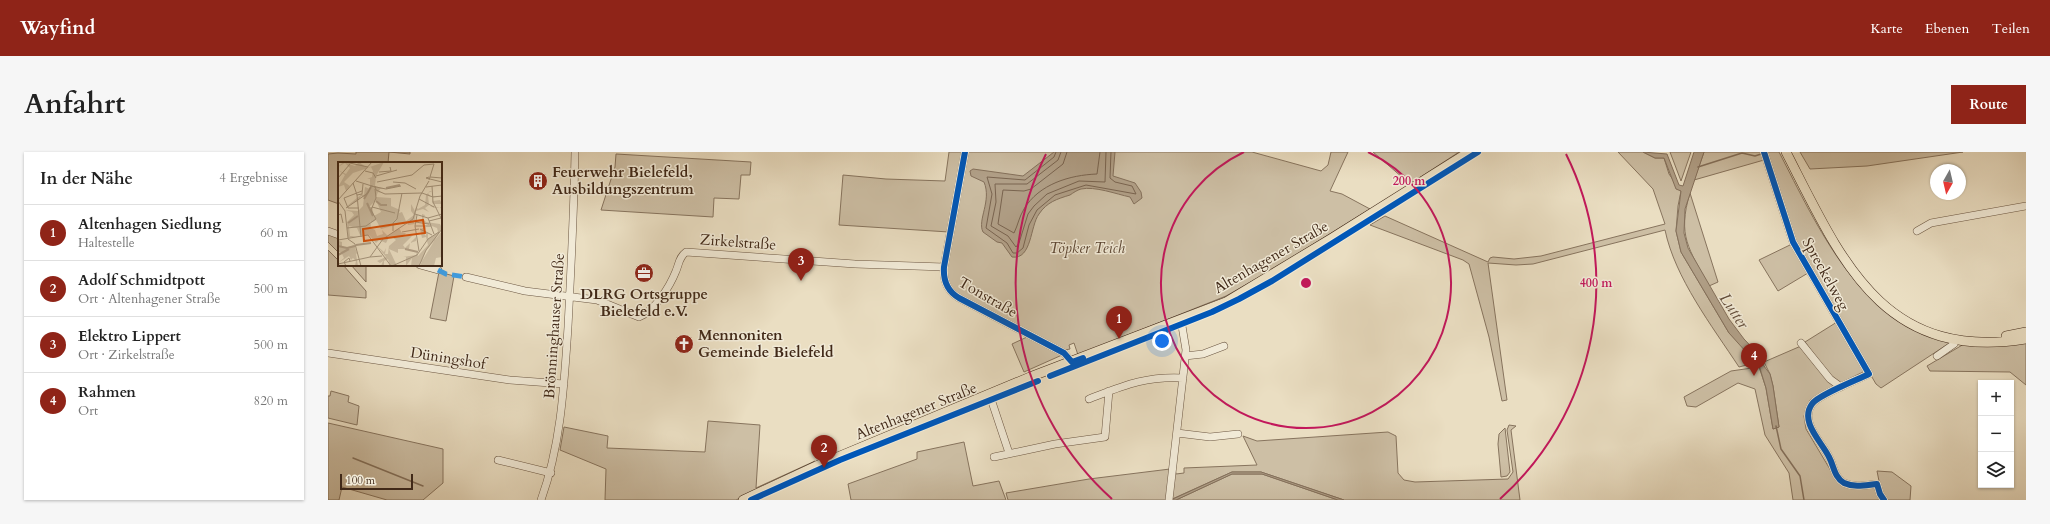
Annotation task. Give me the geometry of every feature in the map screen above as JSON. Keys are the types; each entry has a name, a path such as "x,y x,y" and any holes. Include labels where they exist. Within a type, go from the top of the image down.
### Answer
{"main road":[{"name":"Altenhagener Straße","path":"742,500 874,442 1238,296 1469,152"},
{"path":"1786,152 1830,236 1849,268 1862,285 1878,301 1900,317 1926,331 1956,339 1987,343 2026,338"},
{"path":"1791,152 1835,234 1853,264 1881,296 1902,313 1935,328 1966,336 1991,337 2026,332"}],"street":[{"name":"Brönninghauser Straße","path":"541,500 551,473 564,384 570,295 575,152"},
{"name":"Tonstraße","path":"965,152 944,267 945,283 953,294 1064,353 1072,362"},
{"name":"Spreckelweg","path":"1764,152 1793,242 1869,374 1841,387"},
{"path":"1917,231 1932,224 2026,206"},
{"path":"328,231 338,235"},
{"name":"Zirkelstraße","path":"570,295 605,302 639,317 649,310 673,278 682,254 690,251 855,264 944,267"},
{"path":"424,266 438,270"},
{"path":"466,277 504,287 570,295"},
{"path":"1169,499 1185,356 1186,341 1181,320"},
{"path":"1937,356 1954,344 1956,339"},
{"path":"1801,343 1830,379 1841,387 1812,403 1809,414 1809,424 1829,457 1836,476 1849,485 1858,487 1877,484 1880,494 1884,500"},
{"path":"1185,356 1203,354 1224,346"},
{"name":"Düningshof","path":"328,353 504,379 564,384"},
{"path":"1089,399 1148,379 1183,378"},
{"path":"994,457 1055,444 1105,437 1109,391"},
{"path":"990,396 1009,453"},
{"path":"1176,433 1210,437 1238,434"},
{"path":"498,460 551,473"}],"green space":[{"path":"356,152 389,152 388,162 338,162 338,204 328,200 328,154 356,154"},
{"path":"389,152 410,152 410,154"},
{"path":"949,152 963,152 949,232 839,225 843,175 886,179 945,181"},
{"name":"Töpker Teich","path":"968,152 1252,152 1321,171 1328,165 1331,152 1348,152 1330,191 1342,194 1370,209 1270,271 1226,296 1078,355 1074,343 1069,345 1070,349 1065,350 985,310 950,286 947,276 947,265"},
{"path":"1373,152 1459,152 1410,184"},
{"path":"1618,152 1643,152 1655,158 1664,158 1669,174 1681,191 1676,231 1681,252 1729,333 1758,362 1739,367 1706,318 1686,284 1670,248 1665,230 1533,264 1516,265 1488,263 1507,400 1502,401 1489,337 1469,264 1463,260 1370,225 1385,216 1488,262 1490,258 1493,257 1514,259 1541,256 1665,224 1653,189"},
{"path":"1670,152 1691,152 1681,181"},
{"path":"1704,152 1762,152 1764,160 1694,180"},
{"path":"1767,152 1779,152 1826,240 1845,268 1867,294 1891,315 1919,332 1951,342 1881,388 1876,384 1798,251"},
{"path":"1800,152 1963,152 1867,166 1810,169"},
{"path":"616,154 751,162 750,175 741,175 739,199 714,198 713,217 601,210 615,167"},
{"path":"1690,193 1718,282 1709,286 1687,242 1685,220 1686,208"},
{"path":"328,233 338,238 338,252 328,242"},
{"path":"1792,244 1808,273 1778,291 1759,260"},
{"path":"328,250 338,260 338,266 344,266 366,291 366,298 328,295"},
{"path":"352,266 366,266 366,282"},
{"path":"439,272 454,276 446,321 430,318"},
{"path":"1837,322 1865,371 1839,384 1834,381 1805,342"},
{"path":"1027,337 1062,355 1024,372 1012,344"},
{"path":"2026,342 2026,385 2010,372 1930,371 1927,366 1964,344 1993,346"},
{"path":"1801,346 1836,386 1810,400 1804,416 1806,429 1837,481 1876,486 1881,500 1793,500 1789,473 1765,435 1755,389 1738,383 1696,407 1687,406 1684,397 1731,371 1759,367 1766,388 1773,429 1779,427 1773,386 1770,374 1764,362"},
{"path":"331,391 349,396 348,402 359,406 357,425 328,418 328,396 330,396"},
{"path":"708,421 760,425 756,488 815,461 812,466 736,500 605,500 606,469 560,450 564,427 608,436 607,448 705,452"},
{"path":"328,423 443,449 443,483 423,500 387,500 342,487 339,500 328,500"},
{"path":"1509,425 1516,426 1511,430 1520,500 1344,500 1261,472 1232,472 1170,500 1175,469 1176,474 1184,473 1184,468 1257,465 1243,436 1257,441 1388,432 1396,436 1398,473 1404,480 1415,482 1508,479 1513,472 1507,430"},
{"path":"1505,428 1510,472 1507,476 1501,477 1498,444 1499,434"},
{"path":"964,442 973,486 999,481 1006,500 851,500 848,484 917,459 917,452"},
{"path":"1170,469 1168,500 1008,500 1006,493 1089,479"},
{"path":"1877,471 1892,472 1911,486 1910,500 1888,500 1881,491"},
{"path":"1232,474 1262,474 1338,500 1176,500"}],"water":[{"path":"1054,152 1115,152 1113,176 1135,183 1141,192 1142,198 1134,204 1130,197 1099,189 1080,189 1049,204 1042,210 1036,219 1027,248 1019,257 1012,257 1002,243 997,242 983,232 982,222 986,203 986,189 984,182 971,176 970,171 973,169 1023,176"},
{"path":"1643,152 1667,154 1679,185 1683,186 1694,152 1704,152 1685,209 1684,233 1688,248 1729,319 1744,339 1763,359 1764,366 1770,374 1773,386 1779,427 1773,429 1766,388 1758,362 1747,353 1729,333 1681,252 1676,231 1681,191 1676,189 1664,158 1655,158"},
{"path":"1232,472 1261,472 1344,500 1338,500 1262,474 1232,474 1176,500 1166,500 1173,499"}],"waterway":[{"path":"1698,167 1742,153 1755,156 1761,154"},
{"name":"Lutter","path":"1776,426 1781,449 1800,476 1804,500"},
{"path":"353,458 423,486"}],"marked path":[{"path":"438,270 446,274 466,277"}],"cycle path":[{"path":"965,152 944,267 944,277 949,289 959,298 1064,353 1072,362 1083,358"},
{"path":"1050,376 1212,312 1239,299 1272,281 1478,152"},
{"path":"1764,152 1793,242 1869,374 1816,400 1812,404 1809,411 1808,418 1810,425 1826,451 1838,478 1848,485 1860,486 1877,484 1880,494 1884,500"},
{"path":"751,500 840,460 1038,381"}],"place":[{"name":"Feuerwehr Bielefeld, Ausbildungszentrum","path":"538,181"},
{"name":"DLRG Ortsgruppe Bielefeld e.V.","path":"644,273"},
{"name":"Elektro Lippert","path":"801,281"},
{"name":"Altenhagen Siedlung","path":"1119,339"},
{"name":"Mennoniten Gemeinde Bielefeld","path":"684,344"},
{"name":"Rahmen","path":"1754,376"},
{"name":"Adolf Schmidtpott","path":"824,468"}]}
